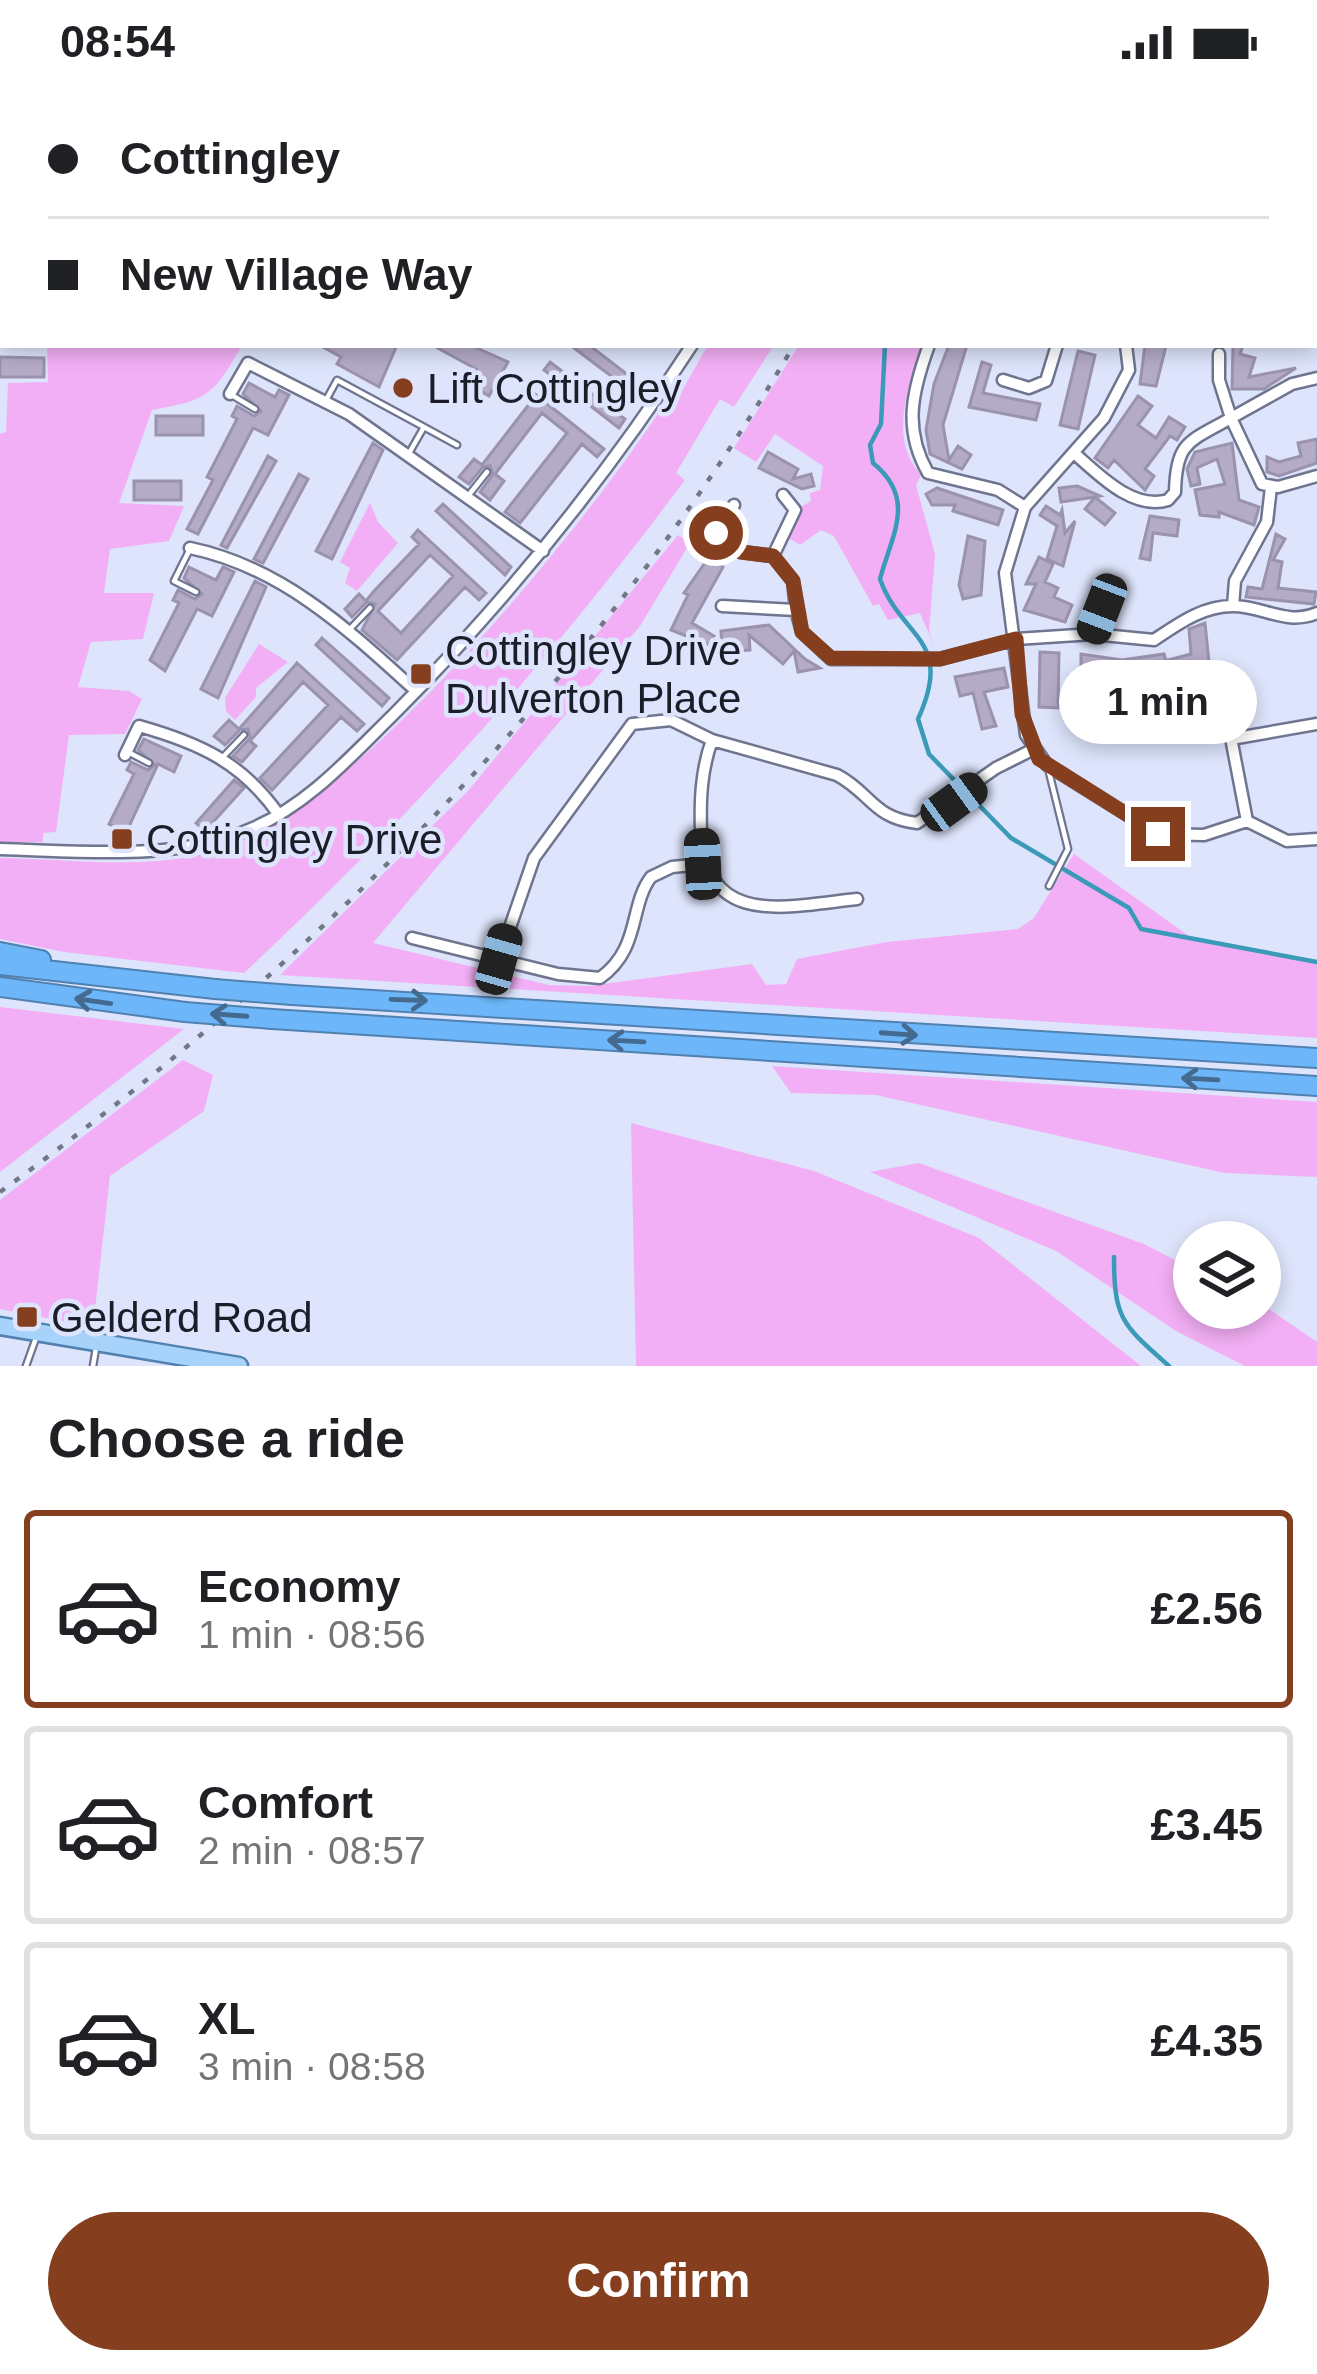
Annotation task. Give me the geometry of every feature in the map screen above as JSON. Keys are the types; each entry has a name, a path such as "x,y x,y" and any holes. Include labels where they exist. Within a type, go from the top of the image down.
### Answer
{"highway":[{"path":"0,952 151,982"},
{"path":"0,965 292,995 1317,1058"},
{"path":"0,987 272,1019 1317,1086"}],"main road":[{"path":"0,1326 239,1366"}],"street":[{"path":"0,849 176,848 213,842 279,815 337,769 416,691 543,551 631,438 690,348"},
{"path":"928,348 918,376 910,442 928,473 998,490 1025,507"},
{"path":"1003,380 1029,388 1046,381 1056,348"},
{"path":"1126,348 1129,370 1104,418 1025,507 1005,573 1022,714 1033,750 1047,765 1158,834 1204,835 1246,821 1287,841 1317,839"},
{"path":"1219,354 1219,380 1255,478 1271,487 1317,476"},
{"path":"230,394 248,363 325,402 543,551"},
{"path":"1074,453 1124,492 1159,503 1174,492 1173,467 1185,444 1292,383 1317,379"},
{"path":"1233,606 1235,581 1267,522 1271,487"},
{"path":"773,556 795,511 782,495"},
{"path":"734,505 716,533 741,552 773,556 793,581 802,632 831,658 940,659 1016,639 1093,634 1154,640 1191,614 1233,606 1298,621 1317,613"},
{"path":"190,548 221,554 288,587 349,630 416,691"},
{"path":"1093,634 1112,584"},
{"path":"722,606 796,610"},
{"path":"1227,717 1246,821"},
{"path":"499,959 534,858 625,730 658,718 712,740 837,776 853,784 876,811 917,824 996,768 1033,750"},
{"path":"1231,739 1317,724"},
{"path":"126,753 139,726 206,745 266,796 279,815"},
{"path":"712,740 700,803 703,864 719,892 750,904 857,899"},
{"path":"412,938 600,978 614,966 636,927 651,877 672,867 703,864"}],"lane":[{"path":"329,375 457,445"},
{"path":"325,402 337,380"},
{"path":"230,394 255,409"},
{"path":"408,455 424,427"},
{"path":"467,496 487,472"},
{"path":"190,548 174,581 196,592"},
{"path":"349,630 370,608"},
{"path":"221,759 244,735"},
{"path":"126,753 149,763"},
{"path":"1047,765 1062,808 1068,849 1049,886"},
{"path":"26,1366 38,1333"},
{"path":"93,1366 98,1340"}],"shaded area":[{"path":"47,348 240,348 208,392 186,403 152,410 119,503 184,506 169,541 110,549 104,593 154,593 143,639 91,642 78,687 129,691 142,699 125,734 69,735 56,832 43,833 43,842 0,842 0,434 6,432 8,383 48,382"},
{"path":"706,348 772,348 734,407 720,399 676,473 685,480 530,675 364,856 244,973 64,952 0,939 0,858 138,862 192,856 218,850 273,825 333,782 460,661 575,526 659,412 671,410"},
{"path":"797,348 921,348 903,429 905,446 921,475 916,485 935,554 929,632 935,648 920,613 888,620 879,604 873,606 834,536 821,530 800,545 789,538 801,507 811,501 810,493 820,490 823,466 775,434 756,462 734,448"},
{"path":"370,503 378,522 398,543 357,591 345,583 350,568 340,562"},
{"path":"678,535 690,543 640,626 373,943 549,985 589,986 752,964 766,985 786,984 797,959 887,942 1018,929 1034,918 1074,854 1189,936 1317,962 1317,1038 280,975 468,791"},
{"path":"259,644 288,662 256,688 256,697 235,720 226,711 225,698"},
{"path":"0,1007 184,1029 0,1172"},
{"path":"183,1060 213,1075 204,1111 110,1176 93,1327 0,1309 0,1200"},
{"path":"772,1066 1317,1102 1317,1177 1225,1173 876,1095 791,1093"},
{"path":"631,1123 814,1171 979,1238 1141,1366 636,1366"},
{"path":"919,1163 1144,1244 1173,1259 1173,1329 1056,1251 870,1172"},
{"path":"1281,1317 1317,1342 1317,1366 1245,1366 1173,1329 1281,1329"}],"building":[{"path":"324,348 396,348 379,387 337,364 341,357"},
{"path":"438,348 477,348 508,362 489,396 468,384 476,369"},
{"path":"574,348 593,348 649,391 643,400"},
{"path":"948,348 966,348 943,425 949,460 958,446 971,455 962,469 930,454 926,430 934,384"},
{"path":"1145,348 1166,348 1156,386 1140,384"},
{"path":"1233,348 1242,348 1240,354 1255,358 1249,377 1296,368 1264,389 1232,389"},
{"path":"1078,351 1095,355 1078,429 1060,425"},
{"path":"0,357 44,358 44,377 0,377"},
{"path":"550,362 625,419 619,428 544,370"},
{"path":"982,362 991,365 983,393 1040,404 1036,420 969,407"},
{"path":"249,383 275,397 279,390 289,395 268,435 253,428 198,534 187,529 213,480 207,477 237,419 232,416 237,406 254,416 261,411 243,394"},
{"path":"530,390 604,449 597,457 582,444 520,523 505,512 567,433 542,413 495,474 504,481 490,500 480,492 493,474 490,466 483,467 469,484 459,477 474,459 482,465 530,403 524,398"},
{"path":"1138,396 1152,406 1138,425 1156,438 1169,417 1185,427 1177,440 1170,436 1145,469 1154,476 1145,490 1114,460 1108,468 1095,458"},
{"path":"156,416 203,416 203,435 156,435"},
{"path":"1317,439 1317,463 1279,476 1267,472 1267,457 1279,462 1301,456 1298,443"},
{"path":"373,443 383,450 332,559 316,551"},
{"path":"1232,443 1239,500 1259,507 1254,525 1219,512 1219,517 1200,515 1195,490 1225,484 1217,459 1197,468 1200,484 1191,486 1187,469 1195,452"},
{"path":"768,452 798,469 793,479 811,474 814,486 802,489 759,468"},
{"path":"268,456 276,461 227,548 221,545"},
{"path":"299,474 308,479 263,563 254,559"},
{"path":"134,481 181,481 181,500 134,500"},
{"path":"1077,486 1100,496 1061,502 1059,488"},
{"path":"937,488 1003,510 998,525 953,511 955,505 932,505 926,494"},
{"path":"1095,497 1115,513 1105,525 1085,509"},
{"path":"443,504 511,567 505,575 436,511"},
{"path":"1046,506 1060,515 1062,510 1065,533 1075,521 1063,566 1047,559 1057,526 1040,515"},
{"path":"1150,516 1179,520 1177,536 1153,533 1150,560 1140,558"},
{"path":"418,530 486,593 479,600 465,587 397,660 362,630 375,604 367,602 352,617 345,609 359,594 366,601 419,544 412,537","holes":["430,555 453,576 401,633 378,611"]},
{"path":"1276,534 1285,539 1273,560 1282,562 1278,588 1316,592 1314,604 1246,597 1248,587 1262,589"},
{"path":"968,536 985,541 981,595 963,599 959,585"},
{"path":"709,557 723,567 692,623 714,636 709,645 671,630 688,595 684,593"},
{"path":"1039,557 1053,564 1045,582 1058,588 1054,597 1072,605 1065,622 1024,610 1036,584 1026,584"},
{"path":"189,567 216,580 223,567 234,572 212,616 197,609 165,671 150,660 179,603 173,600 178,590 195,599 202,594 184,578"},
{"path":"255,581 266,587 218,698 201,689"},
{"path":"1205,623 1209,662 1171,671 1168,660 1191,654 1189,629"},
{"path":"769,625 820,668 798,672 794,651 783,664 749,635 750,650 722,652 721,631"},
{"path":"322,638 389,698 382,706 316,645"},
{"path":"1040,652 1059,653 1058,708 1039,707"},
{"path":"1081,654 1122,660 1164,654 1168,668 1116,672 1116,676 1081,673"},
{"path":"297,663 364,724 357,731 341,717 272,790 260,778 328,705 303,682 250,741 256,746 242,762 233,756 250,738 248,729 240,730 225,745 214,736 229,720 239,729"},
{"path":"1004,668 1008,687 984,692 996,726 982,729 973,693 960,696 955,677"},
{"path":"144,739 181,756 174,772 158,764 126,833 109,824 134,774 127,770 131,762 148,770 155,765 138,750"},
{"path":"234,780 244,788 205,831 196,823"}],"waterway":[{"path":"885,348 881,424 870,445 873,463 894,490 898,518 880,579 928,655 928,692 918,719 929,754 960,786"},
{"path":"976,802 1011,838 1129,908 1141,929 1317,962"},
{"path":"1114,1257 1116,1295 1124,1320 1169,1366"}],"railway":[{"path":"0,1192 228,1011 337,913 440,809 539,701 631,587 716,468 792,348"}],"place":[{"name":"Lift Cottingley","path":"403,388"},
{"name":"Cottingley Drive Dulverton Place","path":"421,674"},
{"name":"Cottingley Drive","path":"122,839"},
{"name":"Gelderd Road","path":"27,1317"}],"route":[{"path":"716,533 741,552 773,556 793,581 802,632 831,658 940,659 978,653 1016,639 1026,735 1039,759 1158,834"}]}
